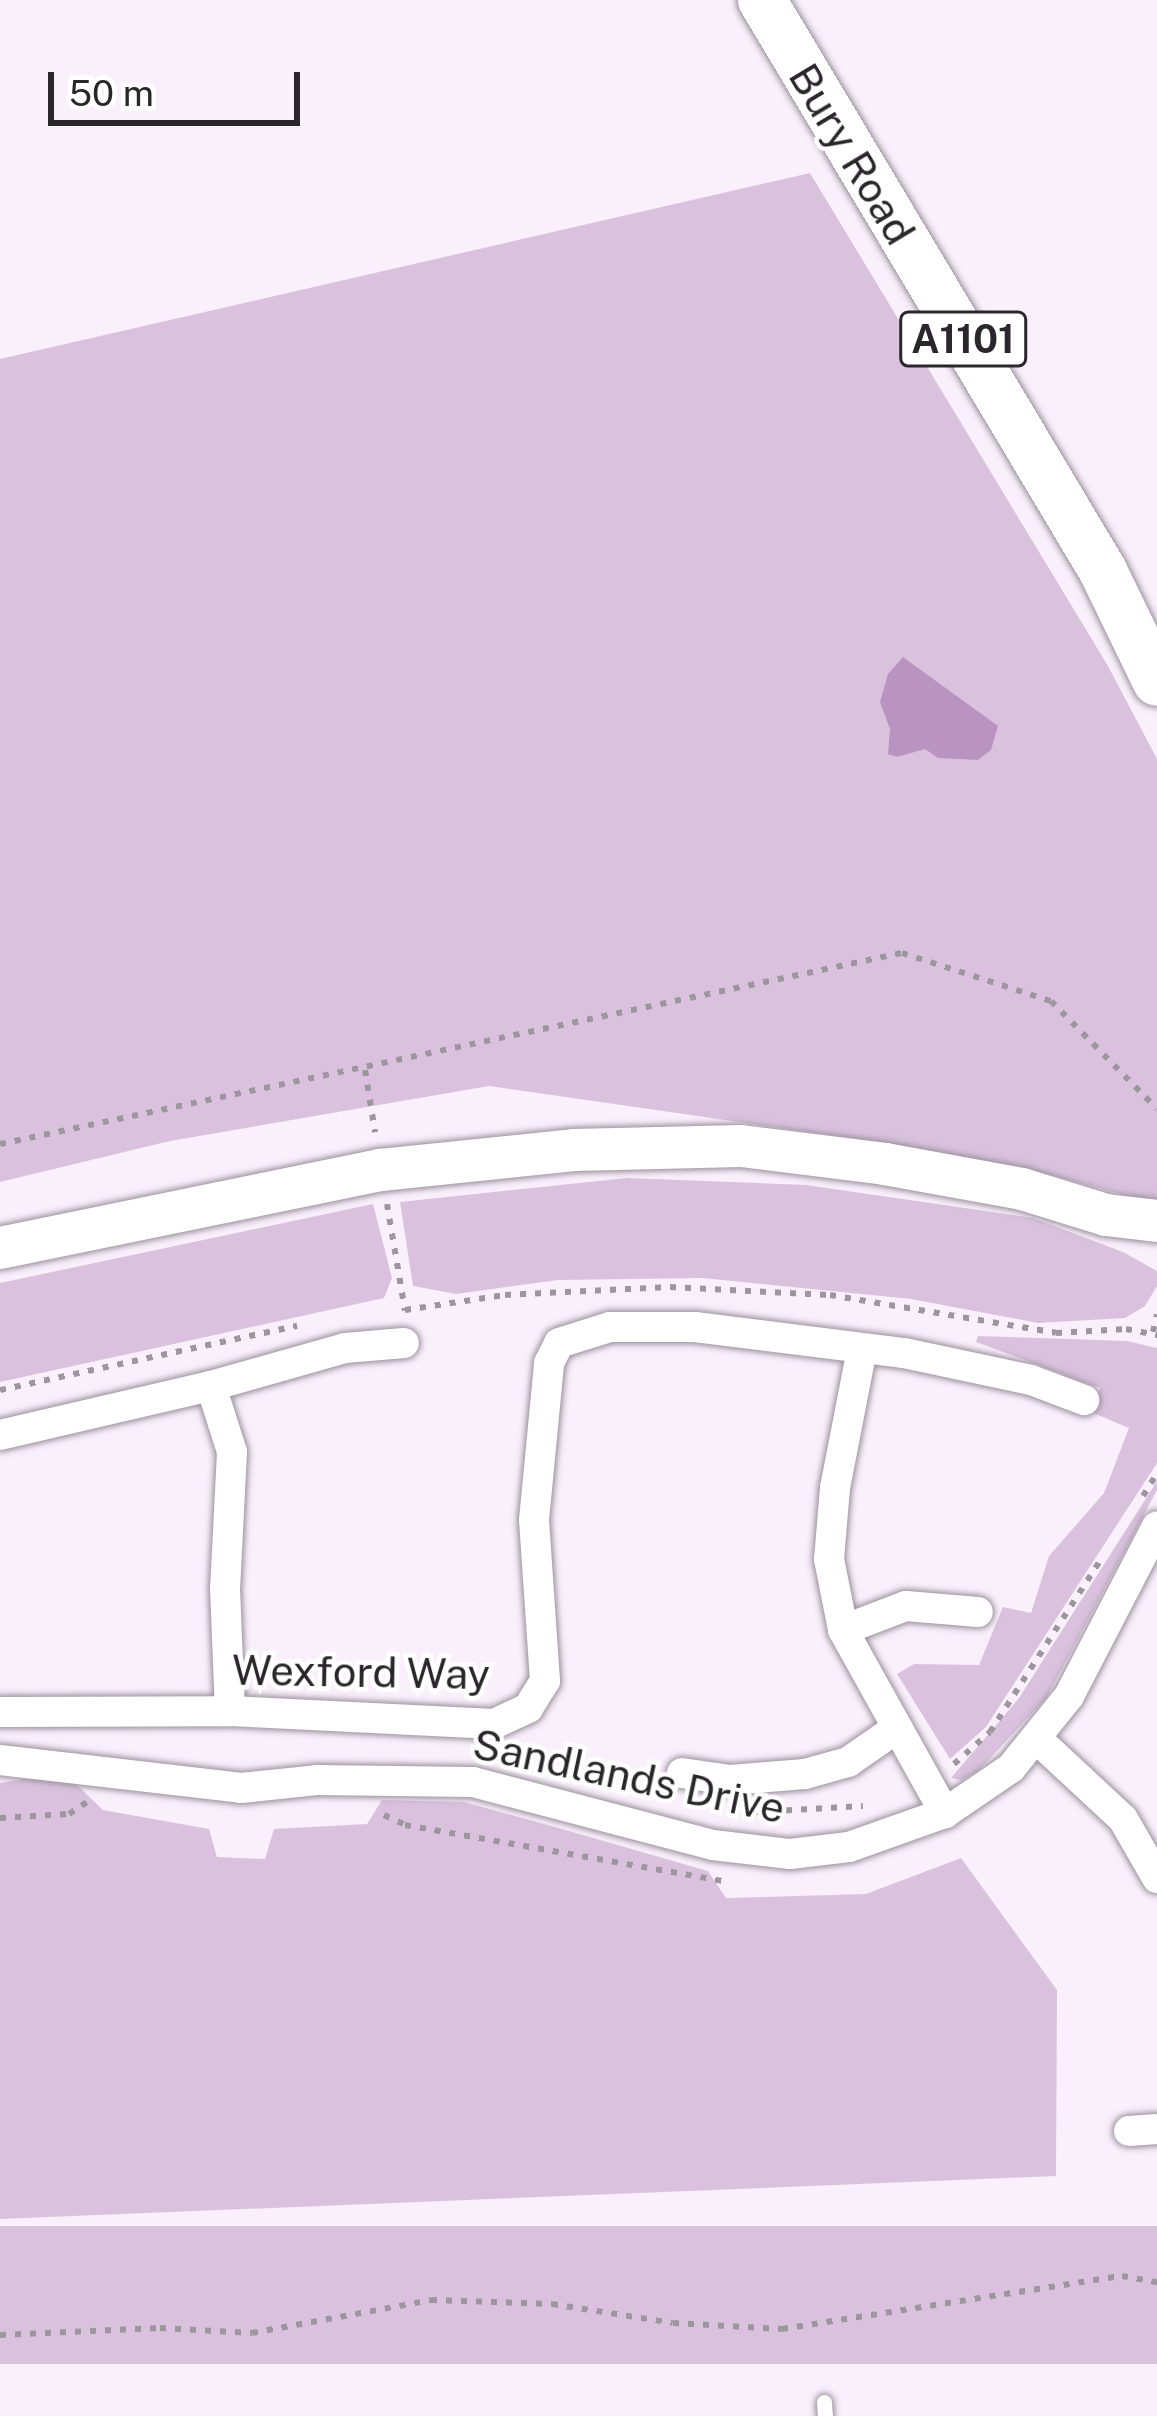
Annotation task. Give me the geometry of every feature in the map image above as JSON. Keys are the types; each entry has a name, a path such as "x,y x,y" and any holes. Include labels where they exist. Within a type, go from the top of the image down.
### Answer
{"main road":[{"name":"Bury Road","path":"762,0 1102,571 1157,682"},
{"path":"0,1249 381,1170 574,1150 741,1146 864,1161 1022,1190 1106,1215 1157,1221"},
{"path":"1106,1215 1157,1248"}],"street":[{"name":"Wexford Way","path":"0,1712 230,1711 494,1724 528,1708 545,1681 534,1520 549,1363 560,1342 610,1327 695,1328 904,1352 1031,1381 1084,1400"},
{"path":"0,1435 212,1386 345,1348 404,1343"},
{"path":"862,1349 835,1488 829,1559 843,1630 945,1813"},
{"path":"212,1386 232,1452 225,1588 230,1711"},
{"name":"Sandlands Drive","path":"0,1760 242,1788 317,1780 473,1782 640,1828 790,1854 849,1846 945,1813 990,1788 1037,1739 1070,1696 1148,1514"},
{"path":"843,1630 906,1606 978,1612"},
{"path":"682,1773 730,1780 805,1774 848,1762 897,1728"},
{"path":"1037,1739 1123,1819 1157,1878"}],"path":[{"path":"0,1144 902,953 1051,1001 1157,1109"},
{"path":"1153,1332 1157,1314"},
{"path":"1148,1514 1157,1474"},
{"path":"942,1761 948,1768 990,1732 1106,1552"},
{"path":"746,1811 873,1805"},
{"path":"0,2335 160,2328 252,2333 431,2300 551,2304 673,2323 782,2329 1122,2276 1157,2282"}],"shaded area":[{"path":"810,173 1108,666 1157,759 1157,1204 1029,1169 872,1141 489,1086 170,1141 0,1182 0,359"},
{"path":"903,657 998,726 991,750 978,760 938,758 925,749 897,757 888,754 890,729 880,702 888,674"},
{"path":"627,1178 806,1185 1033,1218 1123,1252 1157,1271 1157,1286 1145,1306 1125,1318 1038,1323 911,1299 703,1278 558,1280 456,1294 413,1286 400,1202"},
{"path":"373,1204 392,1278 384,1298 0,1382 0,1283"},
{"path":"978,1336 1127,1341 1157,1348 1157,1463 986,1727 950,1759 897,1674 914,1664 979,1665 1003,1607 1031,1613 1049,1556 1104,1493 1129,1428 1091,1412 1100,1388 976,1342"},
{"path":"1157,1481 1157,1490 1047,1697 979,1770 962,1780 951,1778 1019,1698"},
{"path":"31,1778 76,1784 103,1810 209,1829 217,1857 265,1859 274,1829 367,1824 382,1800 464,1802 562,1829 708,1871 726,1898 866,1894 961,1858 1057,1990 1056,2176 0,2219 0,1783"},
{"path":"0,2226 1157,2226 1157,2364 0,2364"}]}
